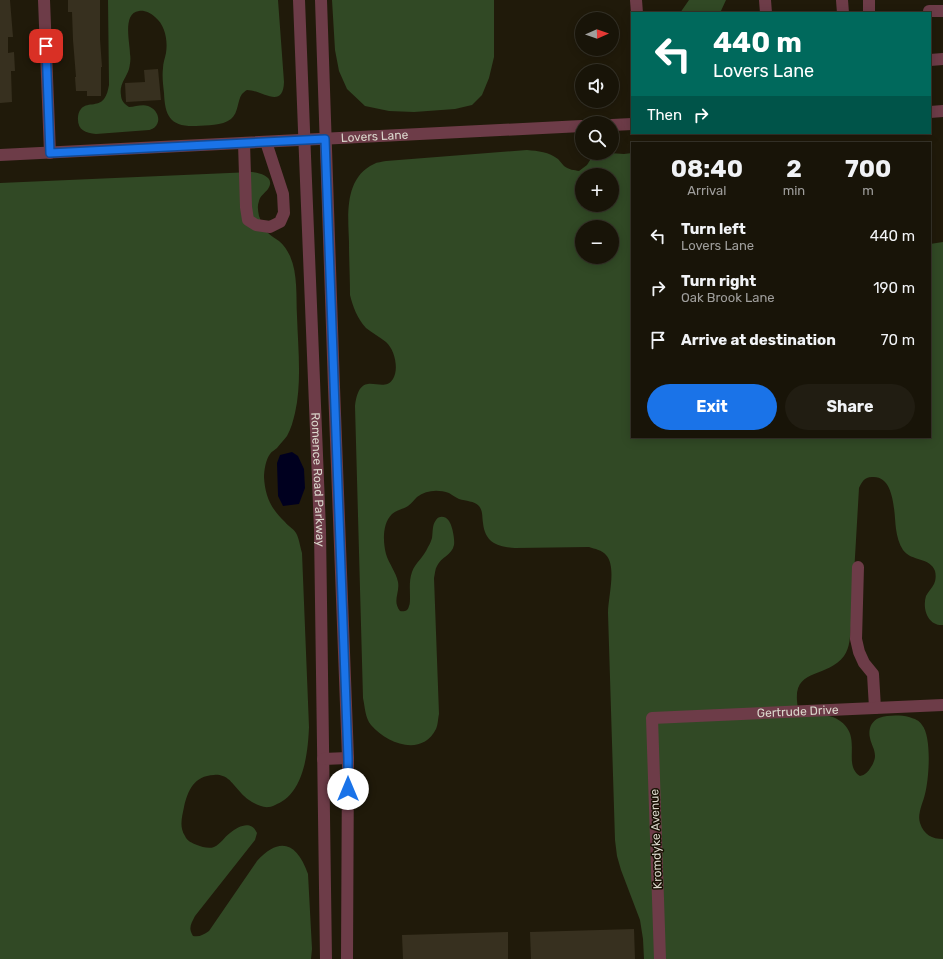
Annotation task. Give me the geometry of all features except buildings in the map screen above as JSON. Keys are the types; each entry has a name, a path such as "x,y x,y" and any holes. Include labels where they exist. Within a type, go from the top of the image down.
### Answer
{"street":[{"path":"44,0 50,153"},
{"name":"Romence Road Parkway","path":"299,0 320,530 326,959"},
{"name":"Romence Road Parkway","path":"321,0 348,758 347,959"},
{"path":"636,0 636,12"},
{"path":"765,0 766,12"},
{"path":"842,0 843,12"},
{"path":"869,0 869,12"},
{"path":"929,8 943,11"},
{"path":"931,60 943,59"},
{"path":"931,112 943,112"},
{"path":"619,124 631,124"},
{"name":"Lovers Lane","path":"0,155 575,126"},
{"path":"244,143 246,208 248,220 256,225 270,227 280,222 284,213 283,194 266,142"},
{"path":"858,567 856,639 859,652 864,663 873,674 875,708"},
{"name":"Gertrude Drive","path":"652,718 943,705"},
{"name":"Kromdyke Avenue","path":"652,718 660,959"},
{"path":"323,758 348,758"}],"green space":[{"path":"108,0 278,0 284,82 283,90 280,95 276,97 246,90 240,97 234,116 223,123 214,125 187,126 175,122 168,114 165,101 163,64 167,48 165,33 158,20 145,11 139,11 130,17 128,36 130,62 129,69 121,88 121,97 123,102 129,107 143,105 151,107 158,115 157,124 149,130 96,134 85,132 80,128 78,121 80,111 83,107 99,103 104,99 108,91"},
{"path":"332,0 494,0 494,57 489,78 482,95 472,105 455,109 414,112 389,111 365,106 347,89 339,71 335,50"},
{"path":"689,0 726,0 720,12 681,12"},
{"path":"527,150 539,151 551,155 558,159 564,166 575,170 575,212 619,212 619,168 583,168 590,160 619,160 619,154 631,153 631,438 931,438 931,244 943,242 943,625 938,625 930,620 927,616 925,606 926,596 935,581 936,576 933,567 925,561 907,554 903,550 899,543 894,505 889,488 880,478 867,478 862,482 859,488 851,626 847,649 844,656 837,663 804,679 799,686 797,695 798,708 833,717 845,726 850,733 852,741 852,764 855,771 860,776 868,772 875,759 869,735 871,726 876,719 890,716 902,716 915,719 922,725 927,739 929,758 926,787 919,820 924,831 929,836 943,839 943,959 644,959 640,920 621,870 615,840 608,613 611,567 606,555 598,550 589,547 515,548 498,545 493,543 486,535 482,512 477,504 459,499 449,493 441,491 424,493 417,497 408,506 392,514 386,523 384,544 387,558 398,582 396,600 400,611 406,611 408,609 410,602 411,575 415,566 430,544 433,526 437,518 442,517 448,519 453,532 453,548 439,563 434,578 439,714 437,727 430,738 422,743 414,745 404,745 386,738 371,725 366,716 363,698 355,406 358,394 362,387 366,384 383,385 388,383 395,375 396,365 394,355 389,345 366,328 352,304 350,295 348,220 350,198 357,178 364,170 374,164 386,161"},
{"path":"252,172 266,176 270,181 268,189 260,198 258,203 259,216 267,232 281,243 288,252 293,263 295,278 299,365 297,401 290,431 286,438 269,456 264,471 264,477 267,496 272,507 296,533 302,553 309,727 306,759 299,781 293,791 286,799 271,807 262,806 247,799 225,777 217,775 201,778 193,785 188,795 182,818 182,829 188,841 208,848 216,846 233,830 241,826 248,825 257,833 255,840 195,916 190,928 193,936 198,936 209,931 257,861 265,853 273,848 287,846 299,855 308,874 312,949 311,959 0,959 0,183"}],"water":[{"path":"292,452 298,456 304,469 305,488 299,504 283,506 278,496 277,463 280,455"}],"route":[{"path":"46,46 50,153 325,139 348,789"}]}
